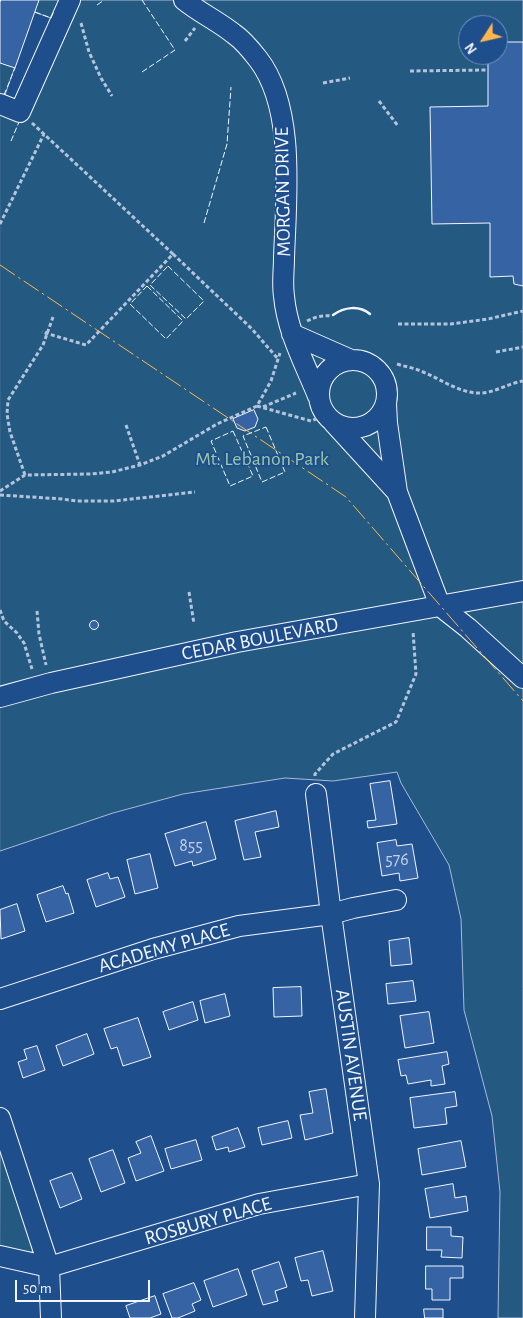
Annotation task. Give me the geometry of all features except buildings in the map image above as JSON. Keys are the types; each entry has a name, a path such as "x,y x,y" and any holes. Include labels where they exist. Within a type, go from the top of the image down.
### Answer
{"street":[{"name":"MORGAN DRIVE","path":"184,0 235,34 258,59 271,79 280,110 285,142 286,187 283,294 286,315 318,396"},
{"path":"0,104 20,112 75,8"},
{"path":"293,335 351,360"},
{"path":"329,418 342,427 353,429 364,427 374,422 382,413 388,392 380,372 371,365 361,361 340,362 324,376 319,386 318,396 320,406 329,418 397,492"},
{"path":"386,403 397,492 440,606 468,628 523,678"},
{"name":"CEDAR BOULEVARD","path":"0,697 44,684 237,642 523,591"},
{"name":"AUSTIN AVENUE","path":"316,794 369,1184 365,1318"},
{"name":"ACADEMY PLACE","path":"0,999 154,949 239,926 331,914 396,900"},
{"path":"0,1118 49,1267 52,1318"},
{"name":"ROSBURY PLACE","path":"49,1267 259,1204 369,1184"},
{"path":"0,1256 49,1267"}],"path":[{"path":"75,8 90,52 101,78 112,96"},
{"path":"185,41 198,24"},
{"path":"410,71 488,70"},
{"path":"323,84 350,78"},
{"path":"378,100 398,126"},
{"path":"20,112 252,329 278,359"},
{"path":"0,224 44,134"},
{"path":"42,332 86,346 173,254"},
{"path":"398,324 450,324 488,319 523,311"},
{"path":"257,406 271,381 278,359 293,335 314,318 324,315 331,316"},
{"path":"25,475 10,432 7,414 8,400 41,348 53,317"},
{"path":"496,352 523,347"},
{"path":"397,364 422,371 456,389 470,392 482,393 497,390 508,384 523,381"},
{"path":"262,407 297,393"},
{"path":"0,491 25,475 91,474 112,472 140,465 163,456 217,424 257,406 311,421 329,418"},
{"path":"126,425 140,465"},
{"path":"0,495 77,501 114,501 196,492"},
{"path":"189,592 194,624"},
{"path":"0,610 4,621 17,633 24,643 44,684"},
{"path":"37,611 44,684"},
{"path":"316,794 315,774 332,754 396,722 416,674 413,631"}],"green space":[{"name":"Mt. Lebanon Park","path":"0,0 60,0 51,18 34,12 5,95 15,114 66,0 523,0 523,1318 498,1318 500,1192 492,1116 464,1010 461,919 449,865 401,783 397,772 333,781 285,778 183,794 113,813 0,851"},
{"path":"0,1150 33,1249 31,1254 0,1249"}],"fence":[{"path":"97,5 104,0"},
{"path":"142,0 175,50 142,72"},
{"path":"35,12 51,18 54,11"},
{"path":"4,95 15,68"},
{"path":"204,223 227,144 231,87"},
{"path":"11,141 19,122"},
{"path":"168,266 204,301 186,319 150,285 168,266"},
{"path":"147,286 183,321 166,339 130,304 147,286"},
{"path":"266,427 285,472 262,482 243,436 266,427"},
{"path":"233,431 253,476 230,486 211,441 233,431"}],"wall":[{"path":"333,315 342,310 352,308 361,309 370,314"}],"power":[{"path":"0,265 346,497 523,701"}]}
